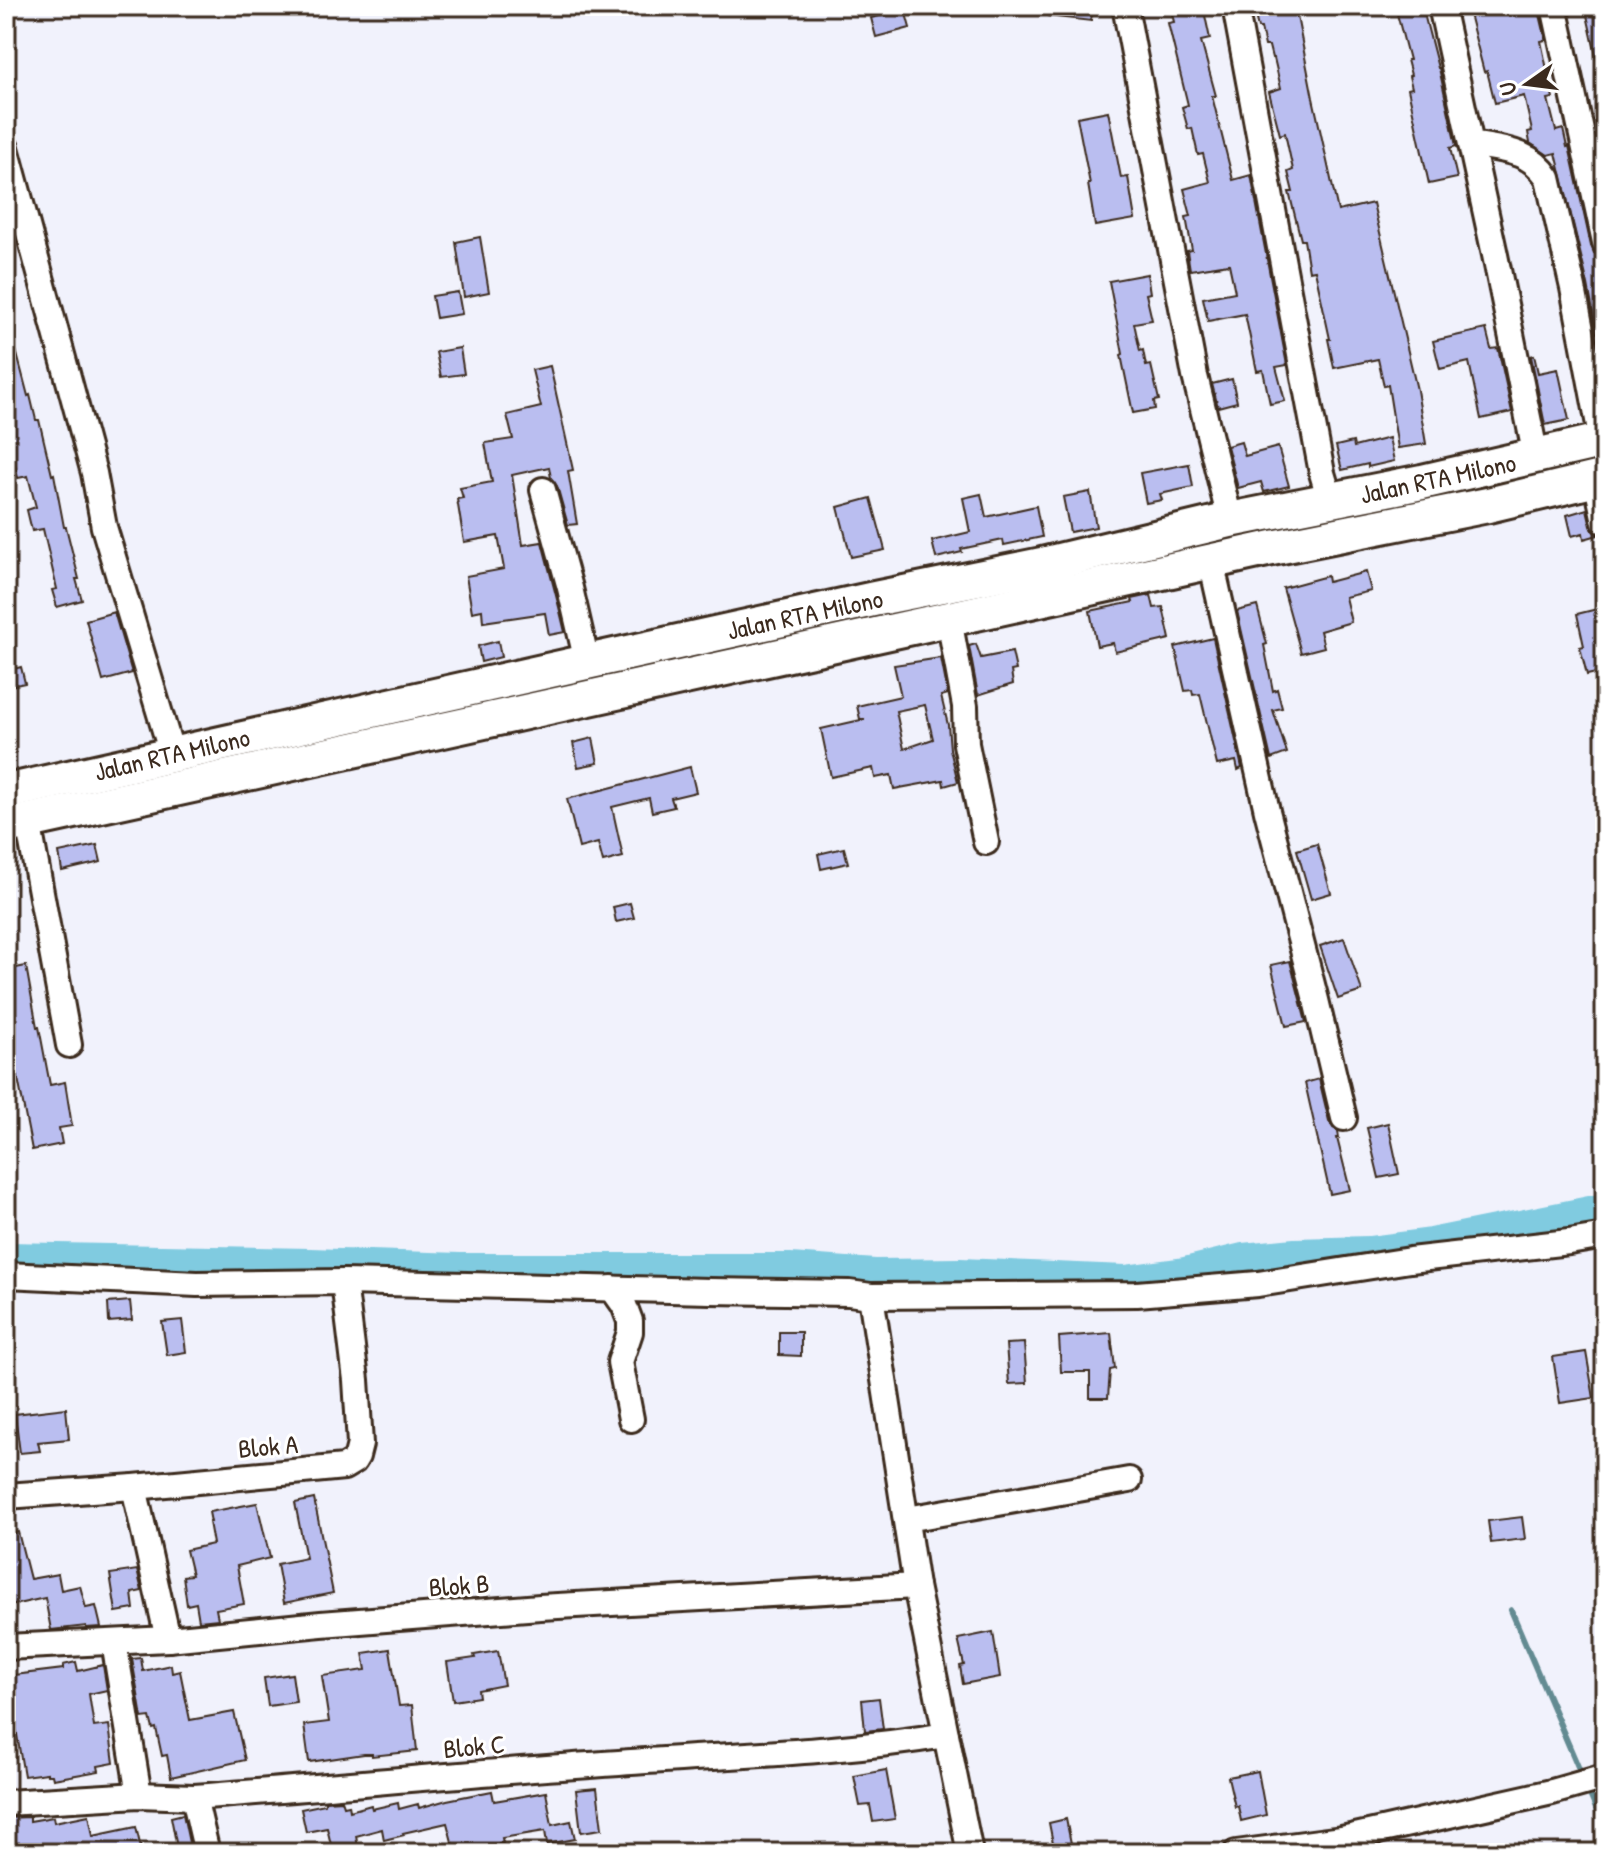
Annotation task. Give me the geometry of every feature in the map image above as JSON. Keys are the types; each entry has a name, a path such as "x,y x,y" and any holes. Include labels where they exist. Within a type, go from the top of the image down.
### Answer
{"highway":[{"name":"Jalan RTA Milono","path":"17,824 77,794 172,754 874,599 1042,565 1230,520 1604,441"},
{"name":"Jalan RTA Milono","path":"6,792 77,794 949,619 1272,548 1488,505 1600,478"},
{"path":"1264,514 1272,548"}],"street":[{"path":"1125,6 1195,376 1230,520"},
{"path":"1235,6 1322,473 1330,500"},
{"path":"1441,6 1536,457"},
{"path":"1554,6 1605,242"},
{"path":"1471,144 1530,158 1548,178 1604,441"},
{"path":"6,148 94,473 104,527 172,754"},
{"path":"1600,478 1605,522"},
{"path":"543,490 587,662"},
{"path":"1211,561 1267,811 1344,1118"},
{"path":"949,619 965,706 966,744 986,842"},
{"path":"17,824 69,1045"},
{"path":"6,1275 197,1284 344,1282 849,1293 871,1296 1137,1294 1258,1284 1410,1260 1605,1236"},
{"name":"Blok A","path":"6,1496 344,1467 354,1461 360,1444 344,1282"},
{"path":"612,1288 630,1321 630,1332 620,1362 631,1419"},
{"path":"871,1296 916,1586 970,1853"},
{"path":"907,1519 1129,1480"},
{"path":"134,1487 168,1639"},
{"name":"Blok B","path":"6,1647 168,1639 540,1607 916,1586"},
{"path":"114,1642 139,1795"},
{"name":"Blok C","path":"6,1803 139,1795 194,1797 619,1763 775,1754 946,1735"},
{"path":"1236,1853 1345,1846 1605,1777"},
{"path":"194,1797 207,1853"}],"building":[{"path":"1048,6 1092,6 1091,21 1048,16"},
{"path":"1170,6 1203,6 1210,39 1201,41 1233,180 1251,175 1287,365 1276,367 1285,401 1270,404 1263,370 1257,371 1245,314 1208,321 1203,298 1235,292 1229,264 1190,270 1187,251 1192,250 1186,217 1191,216 1184,189 1210,182 1203,154 1198,155 1192,128 1188,129 1182,107 1188,105 1168,23 1174,22"},
{"path":"1274,6 1295,6 1338,211 1373,203 1417,390 1426,444 1398,448 1388,385 1384,386 1378,359 1334,368 1315,270 1309,271 1304,240 1301,240 1289,192 1293,192 1288,172 1293,170 1285,133 1280,135 1269,92 1281,88 1274,58 1269,46 1265,46 1254,11"},
{"path":"1395,6 1422,6 1456,146 1450,148 1457,178 1429,184 1408,89 1412,88 1409,60"},
{"path":"1467,6 1538,6 1546,40 1541,41 1553,98 1548,99 1556,131 1563,129 1569,146 1591,246 1594,253 1605,258 1605,306 1600,307 1605,331 1597,333 1556,153 1548,155 1530,143 1528,132 1532,131 1524,96 1495,103"},
{"path":"1585,6 1605,6 1605,68 1599,69"},
{"path":"905,10 910,28 876,37 871,18"},
{"path":"1108,111 1121,178 1128,177 1135,219 1095,226 1077,117"},
{"path":"480,237 489,292 464,297 456,242"},
{"path":"1147,274 1150,293 1146,294 1152,320 1134,323 1146,366 1151,365 1159,400 1154,401 1155,409 1133,413 1109,281"},
{"path":"458,292 462,314 436,318 432,296"},
{"path":"1486,329 1491,349 1498,348 1512,412 1481,419 1469,362 1440,369 1433,341"},
{"path":"11,331 28,396 36,420 39,420 54,474 64,527 79,579 76,579 82,600 57,607 52,590 57,589 43,529 32,531 27,510 36,507 28,476 18,478 6,440 6,428 11,427 6,407 6,332"},
{"path":"460,348 464,374 441,377 436,352"},
{"path":"1534,355 1538,373 1558,369 1569,420 1545,425 1531,356"},
{"path":"550,366 573,470 568,471 577,524 568,525 549,467 512,475 523,545 542,542 565,632 549,635 545,613 483,622 482,610 472,612 466,576 504,569 498,536 464,542 457,499 463,498 460,488 492,482 485,443 513,439 507,415 541,407 532,370"},
{"path":"1232,379 1237,402 1218,407 1212,384"},
{"path":"1389,438 1394,461 1342,470 1336,446 1353,442 1354,447"},
{"path":"1241,442 1245,456 1278,447 1289,486 1264,492 1261,482 1238,488 1227,446"},
{"path":"1189,464 1193,487 1160,494 1162,500 1146,503 1140,473"},
{"path":"1090,492 1096,527 1070,532 1063,497"},
{"path":"981,494 986,517 1036,506 1042,537 1004,545 1003,540 936,558 932,541 970,532 963,498"},
{"path":"871,498 885,550 851,557 838,507"},
{"path":"1587,509 1593,531 1598,535 1584,539 1583,533 1572,536 1567,515"},
{"path":"1366,572 1371,591 1345,597 1351,622 1320,631 1324,647 1301,653 1283,588 1327,576 1328,582"},
{"path":"1151,595 1154,608 1163,607 1170,639 1115,652 1113,643 1097,646 1090,611"},
{"path":"1257,606 1267,644 1264,645 1273,691 1277,689 1282,708 1273,710 1287,753 1271,759 1237,611"},
{"path":"1605,607 1605,671 1587,675 1577,614"},
{"path":"114,612 132,673 103,681 86,620"},
{"path":"1213,638 1242,768 1238,770 1236,761 1217,765 1200,694 1185,691 1175,647"},
{"path":"498,641 501,657 481,662 478,646"},
{"path":"976,644 981,658 1012,652 1016,670 1011,671 1013,684 978,695 969,646"},
{"path":"941,658 948,694 941,696 958,782 944,786 943,780 894,789 891,775 875,778 873,768 831,777 821,729 865,719 860,719 857,706 901,696 894,665","holes":["925,705 933,739 904,749 896,711"]},
{"path":"21,667 25,683 6,687 6,671"},
{"path":"593,738 598,763 578,767 573,743"},
{"path":"690,767 696,792 671,798 674,807 652,812 649,798 612,807 623,857 603,862 598,843 579,848 567,799"},
{"path":"1317,844 1331,893 1311,899 1297,850"},
{"path":"97,845 101,862 62,871 59,853"},
{"path":"844,848 848,863 821,869 818,854"},
{"path":"630,903 634,918 616,922 613,907"},
{"path":"1344,938 1362,991 1338,999 1320,946"},
{"path":"1290,961 1306,1022 1286,1026 1271,965"},
{"path":"26,966 50,1085 65,1082 72,1126 59,1128 62,1144 32,1150 6,1017 6,970"},
{"path":"1319,1079 1329,1121 1338,1131 1350,1190 1330,1194 1305,1083"},
{"path":"1388,1123 1399,1174 1379,1178 1367,1128"},
{"path":"130,1301 132,1320 109,1322 108,1303"},
{"path":"182,1320 186,1352 167,1355 162,1322"},
{"path":"779,1332 801,1332 801,1356 779,1355"},
{"path":"1111,1333 1115,1369 1110,1370 1108,1398 1090,1398 1090,1372 1061,1372 1059,1337"},
{"path":"1024,1343 1027,1383 1009,1384 1006,1344"},
{"path":"1586,1352 1594,1398 1560,1403 1553,1357"},
{"path":"66,1408 69,1439 38,1442 40,1451 20,1453 15,1414"},
{"path":"314,1499 333,1593 284,1603 277,1564 306,1558 295,1503"},
{"path":"257,1503 270,1558 237,1566 244,1604 216,1609 218,1619 199,1621 196,1603 187,1605 183,1576 192,1575 186,1550 213,1544 209,1512"},
{"path":"1522,1517 1525,1539 1491,1543 1488,1521"},
{"path":"18,1532 30,1579 58,1574 61,1590 80,1586 86,1608 96,1606 101,1627 51,1630 45,1598 13,1605 6,1572 6,1535"},
{"path":"137,1570 142,1591 132,1593 134,1609 116,1612 110,1574"},
{"path":"993,1632 1000,1677 963,1684 960,1666 964,1665 958,1639"},
{"path":"390,1649 399,1706 412,1705 417,1751 309,1762 304,1725 329,1722 322,1676 366,1670 363,1653"},
{"path":"498,1651 504,1685 478,1690 479,1697 453,1701 447,1662"},
{"path":"141,1658 143,1671 171,1665 172,1673 180,1671 190,1720 234,1712 245,1760 171,1777 167,1755 162,1756 156,1728 153,1729 150,1717 142,1718 132,1659"},
{"path":"76,1662 78,1671 103,1665 107,1690 89,1694 94,1727 109,1725 114,1763 98,1766 99,1771 53,1779 47,1773 24,1776 16,1729 6,1730 6,1676 63,1669 63,1665"},
{"path":"292,1674 296,1702 268,1706 264,1678"},
{"path":"879,1698 883,1729 865,1731 862,1700"},
{"path":"886,1770 895,1819 873,1822 870,1805 860,1806 854,1776"},
{"path":"1258,1771 1266,1815 1241,1821 1228,1777"},
{"path":"597,1788 602,1829 581,1832 576,1790"},
{"path":"492,1791 494,1801 546,1792 552,1825 571,1821 575,1839 547,1844 545,1831 502,1838 503,1843 455,1853 447,1823 384,1840 382,1829 356,1836 359,1853 333,1853 327,1828 306,1832 301,1809 325,1804 325,1801 342,1800 344,1806 349,1805 350,1811 371,1805 372,1809 398,1803 399,1809 418,1804 419,1808"},
{"path":"183,1814 191,1852 178,1853 171,1817"},
{"path":"89,1815 93,1836 136,1827 142,1853 6,1853 6,1818 30,1817 30,1821 53,1817 54,1822"},
{"path":"1066,1819 1073,1853 1055,1853 1049,1823"}],"waterway":[{"path":"6,1259 460,1270 790,1270 875,1276 960,1275 1125,1282 1185,1274 1243,1260 1369,1253 1431,1245 1605,1210"},
{"path":"1511,1610 1579,1769"},
{"path":"1591,1797 1605,1829"}]}
